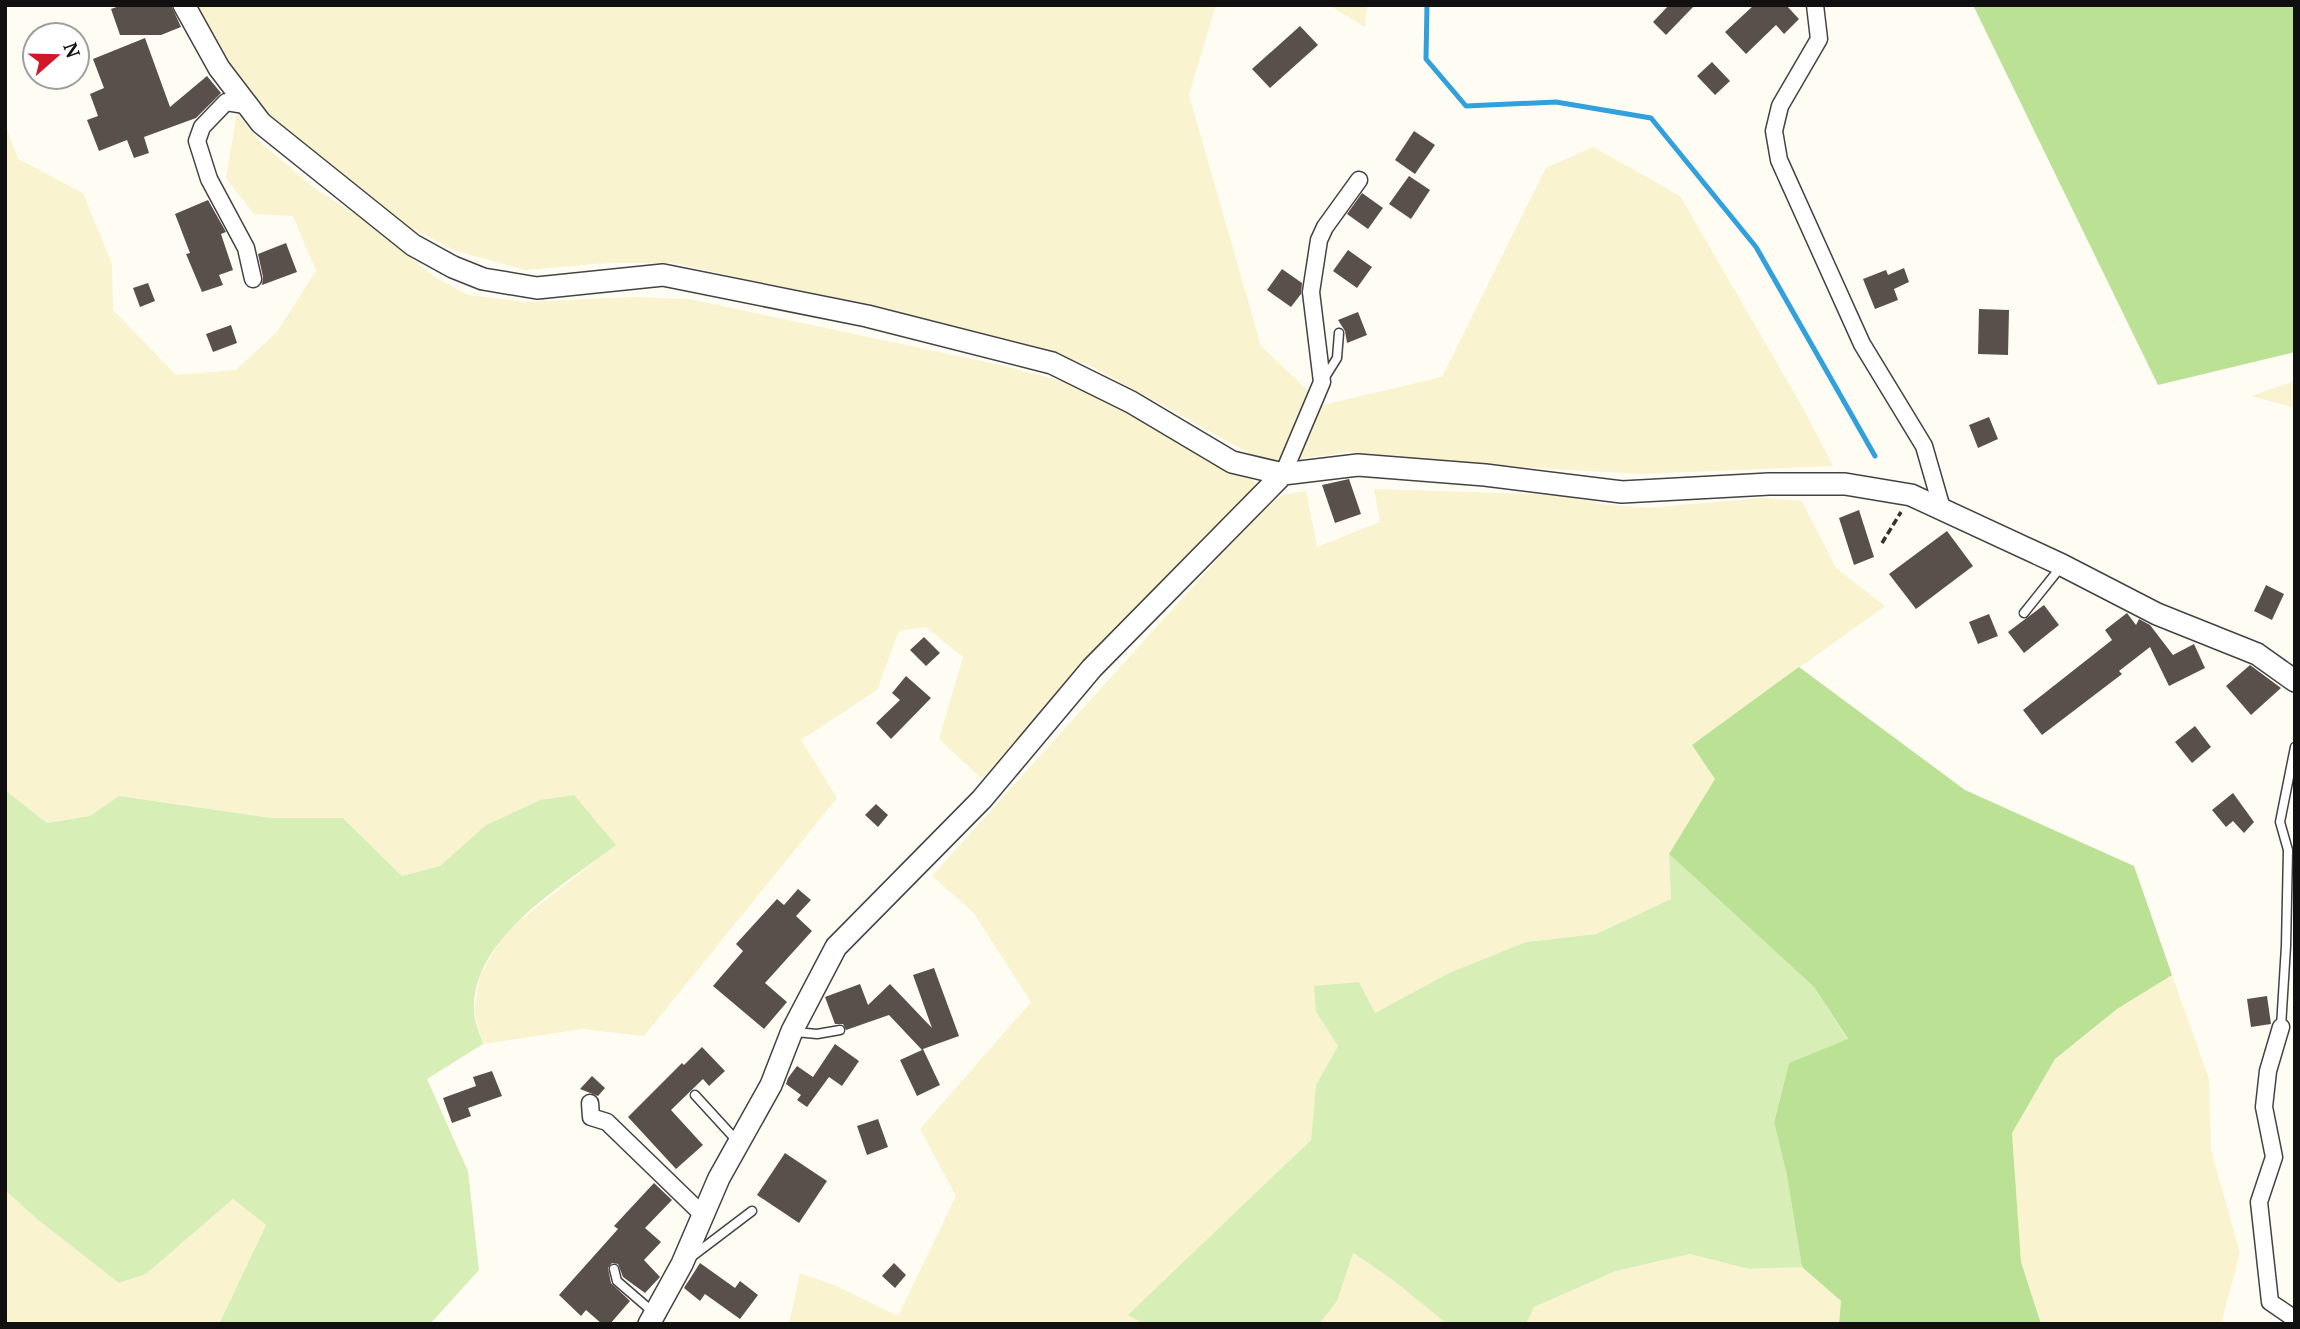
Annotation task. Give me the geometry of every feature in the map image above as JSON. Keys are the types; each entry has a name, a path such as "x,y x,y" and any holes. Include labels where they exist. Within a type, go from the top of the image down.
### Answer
{"street":[{"path":"184,5 197,33 245,105 328,179 413,245 483,279 537,288 663,275 867,316 1052,363 1131,402 1232,462 1283,474 1358,465 1485,475 1622,492 1769,484 1844,484 1911,495 2062,565 2157,614 2257,654 2295,681"},
{"path":"1815,5 1819,38 1780,106 1773,131 1779,160 1861,344 1924,446 1943,512"},
{"path":"245,105 226,102 202,127 197,141 209,179 246,248 253,279"},
{"path":"652,1319 682,1264 719,1178 740,1145 771,1085 792,1031 836,947 982,799 1092,668 1283,474 1322,382 1321,348 1311,292 1319,240 1325,227 1359,180"},
{"path":"2281,1027 2268,1071 2264,1107 2274,1157 2259,1202 2270,1302 2295,1319"},
{"path":"590,1103 591,1117 607,1122 703,1215"}],"lane":[{"path":"1322,382 1337,358 1339,332"},
{"path":"2024,613 2062,565"},
{"path":"2281,1027 2288,850 2280,822 2295,747"},
{"path":"792,1031 817,1034 840,1030"},
{"path":"695,1095 740,1145"},
{"path":"682,1264 752,1211"},
{"path":"614,1269 617,1281 652,1319"}],"path":[{"path":"1882,543 1911,495"}],"shaded area":[{"path":"189,5 1216,5 1189,95 1261,346 1323,405 1442,377 1546,168 1593,147 1680,196 1803,408 1833,466 1642,474 1395,460 1349,452 1276,462 1256,457 1089,365 1010,341 675,263 605,263 525,270 456,251 395,220 284,133 233,73"},
{"path":"1329,5 1367,5 1365,27"},
{"path":"237,113 260,142 314,188 369,223 433,276 468,295 526,302 633,297 689,299 1005,366 1069,383 1151,421 1201,457 1233,474 1252,479 1255,483 1253,489 982,779 939,739 963,657 926,627 899,631 877,690 801,740 837,798 644,1036 582,1029 483,1044 474,1012 480,975 506,931 616,845 540,800 486,825 440,866 402,876 343,818 271,818 119,796 90,816 47,823 5,790 5,123 18,159 83,193 112,264 113,310 176,375 236,370 277,332 316,271 293,216 254,214 226,178"},
{"path":"2295,381 2295,408 2251,396"},
{"path":"1374,489 1562,495 1601,504 1648,508 1761,498 1802,501 1836,568 1885,606 1692,745 1715,779 1669,854 1671,899 1596,934 1526,942 1449,973 1375,1013 1316,1012 1338,1046 1316,1085 1311,1140 1129,1315 1144,1324 789,1324 800,1273 836,1286 898,1316 956,1196 920,1129 1031,1002 973,912 932,876 1261,511 1283,495 1306,491 1317,547 1380,522"},
{"path":"2172,975 2209,1079 2211,1150 2240,1253 2221,1324 2041,1324 2021,1262 2012,1133 2055,1059 2117,1009"},
{"path":"5,1190 38,1220 119,1283 146,1274 233,1199 266,1225 219,1324 5,1324"},
{"path":"1352,1253 1393,1280 1447,1324 1319,1324 1337,1300"},
{"path":"1690,1254 1749,1269 1802,1267 1841,1301 1839,1324 1526,1324 1534,1307 1616,1271"}],"green space":[{"path":"1973,5 2295,5 2295,352 2158,385"},
{"path":"1799,667 1965,790 2134,866 2172,975 2117,1009 2055,1059 2012,1133 2021,1262 2041,1324 1839,1324 1841,1301 1802,1267 1787,1176 1774,1122 1789,1063 1848,1039 1814,987 1669,854 1715,779 1692,745"},
{"path":"5,790 47,823 90,816 119,796 271,818 343,818 402,876 440,866 486,825 540,800 574,795 616,845 548,896 504,937 487,960 477,986 474,1013 483,1044 427,1079 468,1171 479,1270 430,1324 219,1324 266,1225 233,1199 146,1274 119,1283 38,1220 5,1190"},
{"path":"1669,854 1814,987 1848,1040 1789,1063 1774,1121 1787,1176 1802,1267 1749,1269 1690,1254 1616,1271 1534,1307 1526,1324 1447,1324 1393,1280 1353,1253 1337,1301 1319,1324 1144,1324 1128,1315 1311,1140 1316,1085 1338,1046 1316,1012 1314,986 1359,982 1375,1013 1449,973 1526,942 1596,934 1671,899"}],"building":[{"path":"122,5 171,5 181,27 161,35 120,35 111,9"},
{"path":"1669,5 1695,5 1666,35 1653,22"},
{"path":"1754,5 1786,5 1799,19 1784,34 1776,25 1746,54 1725,32"},
{"path":"1300,26 1318,45 1270,88 1252,69"},
{"path":"145,38 170,107 207,76 221,93 196,118 144,137 149,153 134,158 127,140 99,151 87,120 98,116 90,94 104,88 93,59"},
{"path":"1712,62 1730,81 1715,95 1697,76"},
{"path":"1414,131 1435,145 1415,174 1395,160"},
{"path":"1409,176 1430,190 1411,219 1389,204"},
{"path":"1362,193 1383,208 1368,229 1347,214"},
{"path":"208,200 226,232 221,234 233,270 219,275 223,285 202,292 186,254 190,253 175,214"},
{"path":"286,243 297,272 262,285 258,254"},
{"path":"1348,250 1372,267 1357,288 1333,271"},
{"path":"1904,268 1909,282 1894,289 1898,300 1875,309 1863,279 1886,270 1888,275"},
{"path":"1282,269 1302,283 1301,294 1291,307 1267,290"},
{"path":"148,283 155,301 140,307 133,288"},
{"path":"1979,309 2009,310 2008,355 1978,354"},
{"path":"1358,312 1367,335 1347,343 1345,331 1338,320"},
{"path":"231,325 237,343 213,352 206,334"},
{"path":"1989,417 1998,439 1978,448 1969,425"},
{"path":"1349,479 1361,514 1335,523 1322,485"},
{"path":"1859,510 1874,557 1854,565 1839,518"},
{"path":"1947,531 1973,566 1916,609 1889,574"},
{"path":"2266,585 2284,594 2272,620 2254,611"},
{"path":"2044,605 2059,625 2024,653 2008,632"},
{"path":"2127,613 2136,625 2139,619 2150,625 2173,655 2194,644 2205,668 2169,686 2150,647 2119,671 2122,674 2042,735 2023,710 2112,640 2105,630"},
{"path":"1989,614 1998,636 1978,644 1969,622"},
{"path":"924,637 940,653 926,666 910,650"},
{"path":"2250,665 2281,688 2251,715 2226,686"},
{"path":"906,676 931,698 891,739 876,723 900,700 892,693"},
{"path":"2195,726 2211,747 2192,763 2175,742"},
{"path":"2233,793 2254,822 2244,833 2233,821 2226,827 2212,810"},
{"path":"876,804 888,815 878,827 865,815"},
{"path":"798,889 811,900 796,916 812,931 765,983 787,1002 764,1029 713,986 743,951 736,944 777,899 784,905"},
{"path":"934,968 959,1036 923,1049 940,1085 917,1096 900,1060 922,1050 889,1015 846,1030 843,1024 835,1024 825,997 860,984 868,1005 890,984 932,1028 913,975"},
{"path":"2267,996 2271,1024 2251,1027 2247,999"},
{"path":"835,1044 859,1061 842,1086 829,1077 807,1107 797,1100 801,1095 786,1084 788,1078 797,1066 813,1077"},
{"path":"702,1047 725,1071 709,1086 703,1079 671,1110 703,1145 676,1169 628,1117 682,1063 684,1065"},
{"path":"492,1071 502,1096 468,1108 471,1116 452,1123 443,1098 476,1086 473,1077"},
{"path":"592,1076 605,1088 598,1096 580,1089"},
{"path":"878,1119 888,1147 867,1155 857,1126"},
{"path":"785,1153 827,1181 799,1223 757,1195"},
{"path":"654,1183 672,1200 645,1228 661,1242 644,1260 660,1277 645,1293 623,1277 618,1264 612,1263 608,1268 611,1283 630,1301 610,1324 602,1324 586,1310 581,1316 559,1295 618,1229 614,1226"},
{"path":"700,1263 735,1288 740,1281 758,1295 740,1319 705,1294 700,1301 684,1288"},
{"path":"894,1263 906,1275 895,1288 882,1276"}],"waterway":[{"path":"1427,5 1426,59 1466,106 1556,102 1651,118 1756,247 1875,456"}]}
